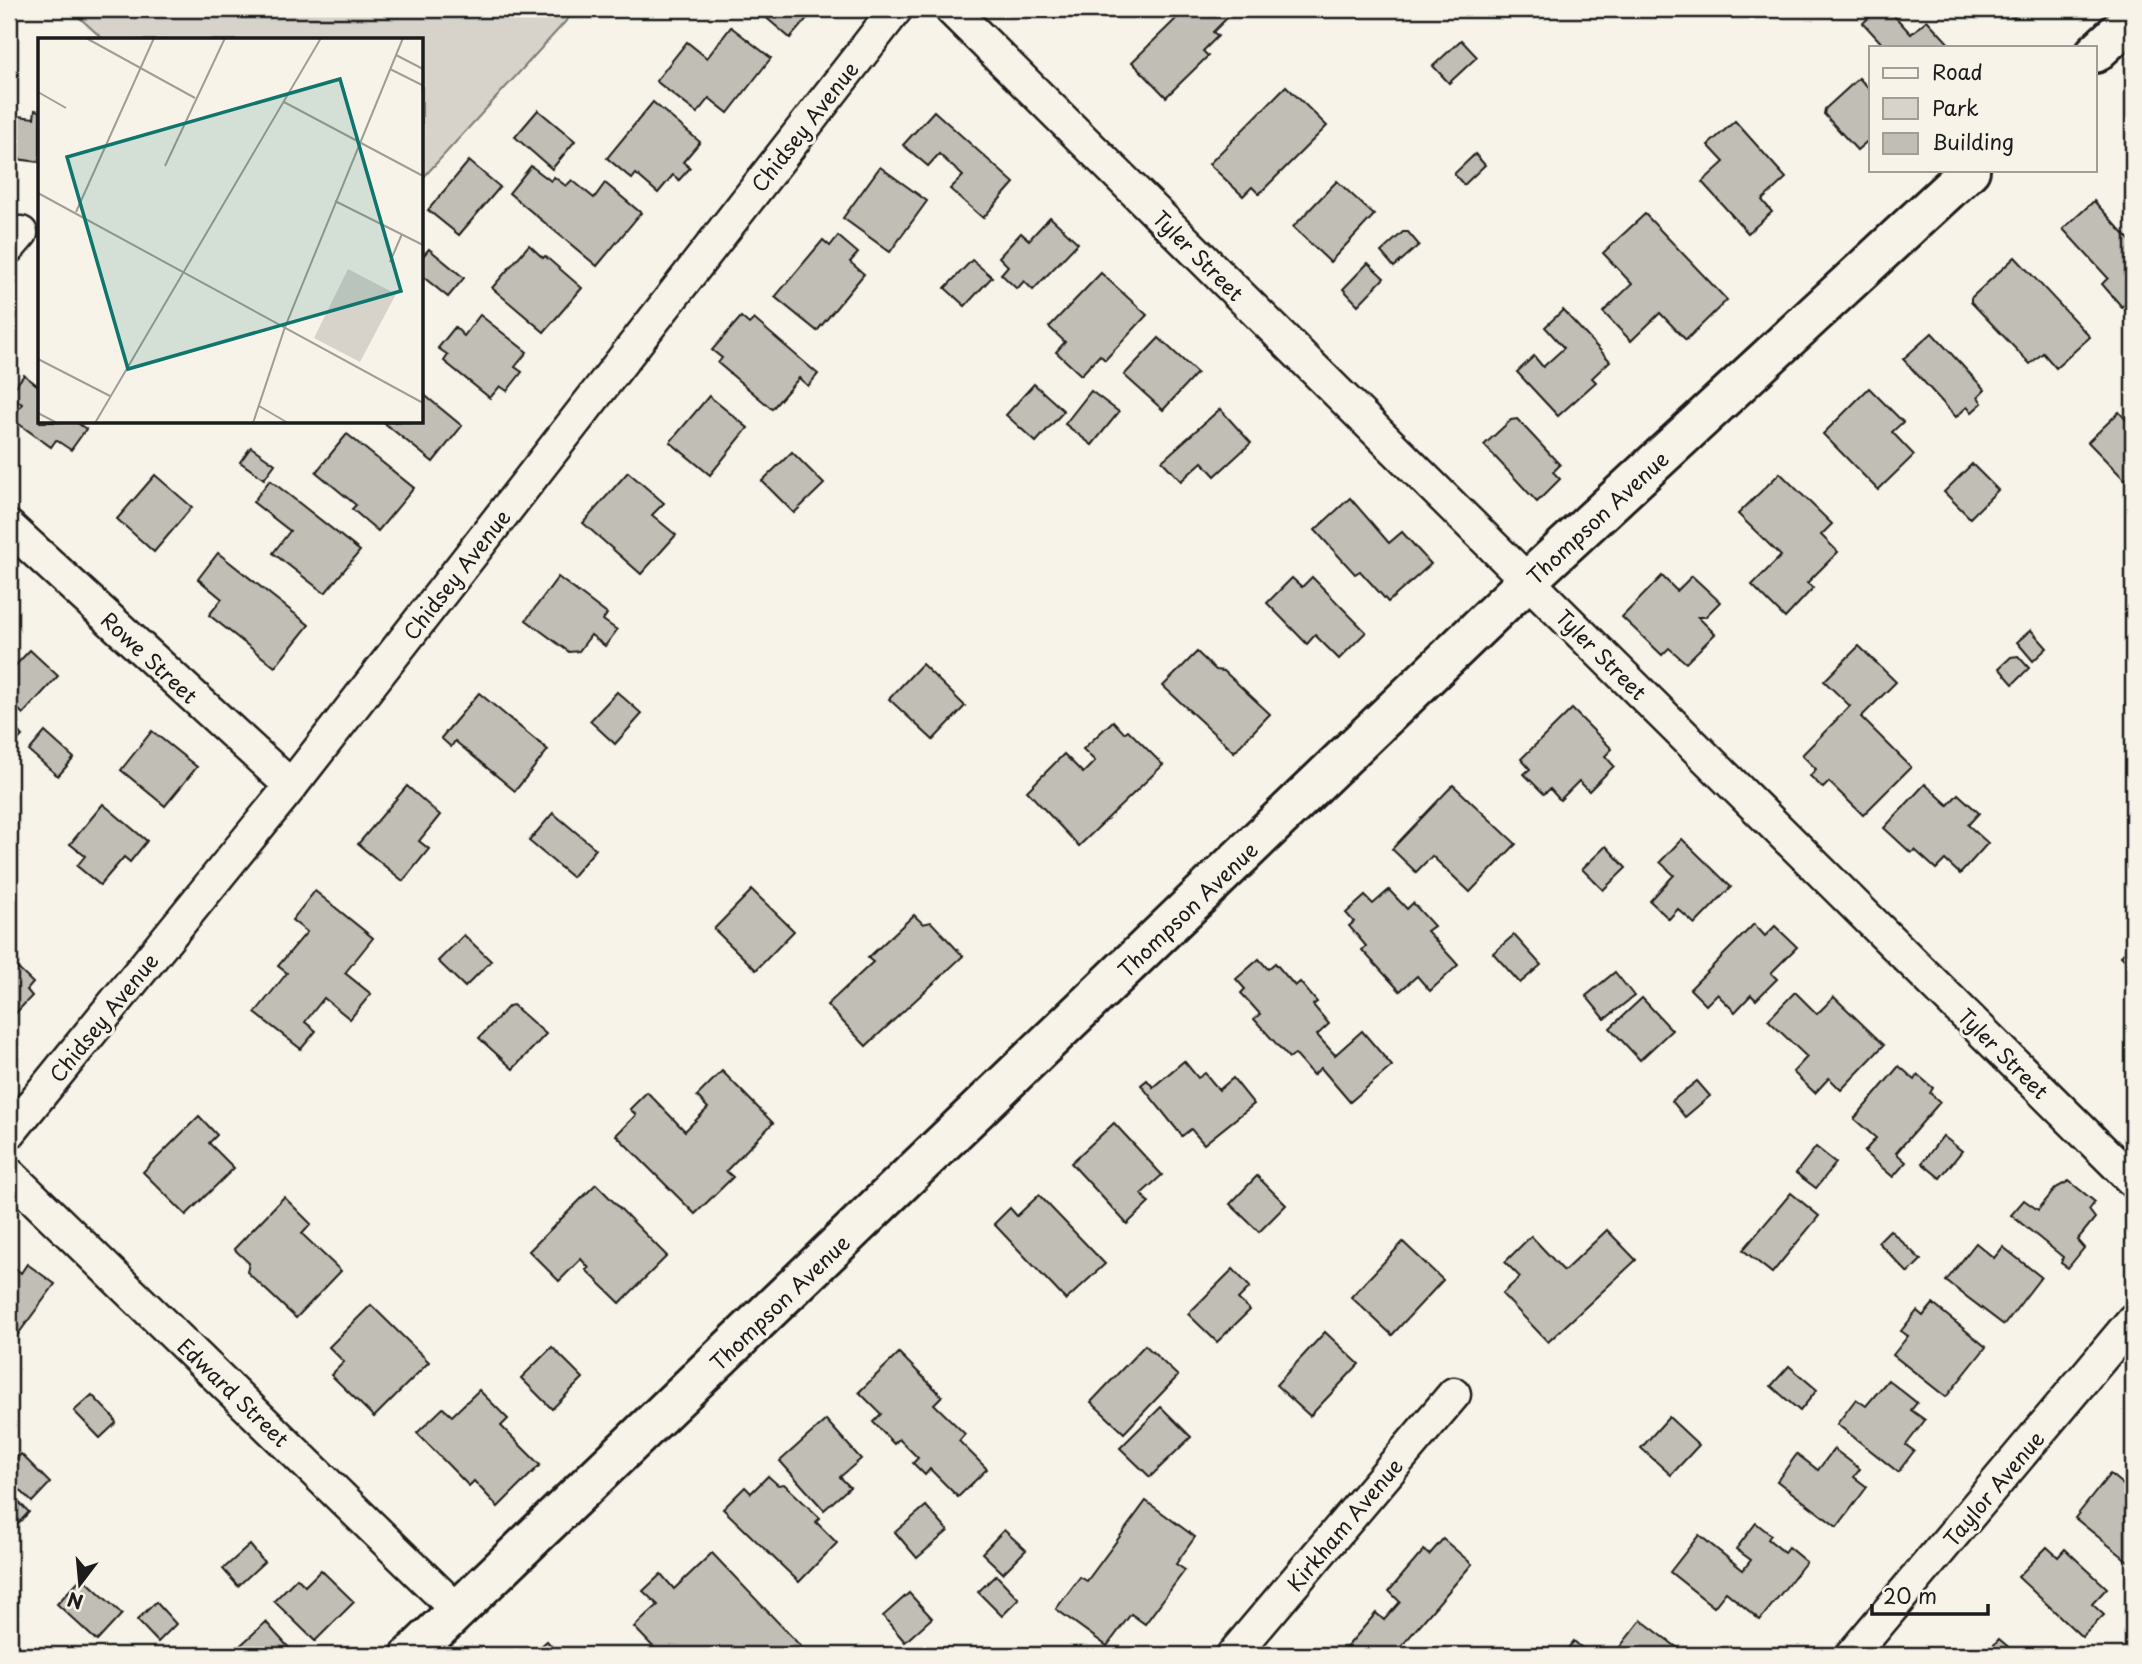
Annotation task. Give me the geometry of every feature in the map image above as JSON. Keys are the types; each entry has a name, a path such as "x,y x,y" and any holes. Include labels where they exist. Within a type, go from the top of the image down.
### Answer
{"main road":[{"path":"2096,53 2133,18"},
{"name":"Thompson Avenue","path":"411,1655 1528,580 1968,172"}],"street":[{"name":"Chidsey Avenue","path":"9,1133 291,786 896,9"},
{"name":"Tyler Street","path":"951,9 2133,1181"},
{"name":"Rowe Street","path":"9,527 291,786"},
{"name":"Edward Street","path":"9,1174 458,1611"},
{"name":"Taylor Avenue","path":"1852,1655 2133,1320"},
{"name":"Kirkham Avenue","path":"1233,1655 1454,1394"}],"green space":[{"path":"70,9 577,9 424,177 424,38 102,38"}],"building":[{"path":"9,9 18,9 9,19"},
{"path":"756,9 815,9 790,38"},
{"path":"1186,9 1236,9 1213,32 1218,36 1203,51 1208,56 1166,97 1132,62"},
{"path":"1878,9 1888,9 1911,34 1927,20 1951,46 1884,46 1863,23"},
{"path":"2002,9 2022,9 2013,18"},
{"path":"731,27 771,58 728,113 709,98 697,113 656,81 687,42 707,58"},
{"path":"1461,40 1477,57 1449,83 1433,66"},
{"path":"1859,78 1869,89 1869,140 1857,150 1824,114 1825,109"},
{"path":"1286,86 1327,126 1259,194 1252,187 1243,196 1209,164"},
{"path":"653,102 700,142 683,162 690,168 679,180 673,175 658,193 636,174 632,179 607,158"},
{"path":"35,110 38,111 38,162 9,158 9,115 34,118"},
{"path":"538,110 575,141 552,169 515,137"},
{"path":"934,111 1014,183 983,218 950,189 963,176 939,154 928,166 903,145"},
{"path":"1735,121 1786,178 1762,200 1772,212 1748,233 1702,182 1724,162 1708,145"},
{"path":"1475,154 1485,165 1464,185 1454,174"},
{"path":"469,161 500,187 459,235 428,210"},
{"path":"531,166 551,181 554,177 566,186 572,180 594,198 605,183 641,213 597,266 509,193"},
{"path":"880,167 927,201 890,252 843,218"},
{"path":"1337,181 1374,215 1330,262 1293,227"},
{"path":"2094,201 2133,244 2133,297 2122,307 2102,284 2108,278 2063,229"},
{"path":"1645,214 1727,300 1686,340 1660,313 1631,341 1603,312 1632,284 1603,253"},
{"path":"1050,217 1078,243 1033,290 1024,281 1017,289 1001,274 1008,266 999,257 1021,233 1029,240"},
{"path":"1403,232 1408,232 1419,245 1394,267 1381,252"},
{"path":"838,236 858,253 850,262 864,274 817,331 775,297 823,240 830,246"},
{"path":"529,245 582,288 544,332 492,288"},
{"path":"429,249 464,278 448,297 424,278 424,255"},
{"path":"2015,257 2090,337 2056,368 2043,353 2030,364 1971,302 1971,298"},
{"path":"972,260 992,277 965,306 945,288"},
{"path":"1368,263 1384,278 1358,305 1343,289"},
{"path":"1101,273 1147,315 1105,360 1100,355 1081,375 1056,352 1065,342 1049,327"},
{"path":"1563,310 1610,361 1592,378 1596,382 1558,416 1517,372 1534,356 1543,367 1564,348 1545,327"},
{"path":"480,315 527,352 515,367 522,372 507,391 500,386 490,398 444,361 448,355 438,348 455,327 464,336"},
{"path":"741,317 749,324 754,319 818,374 808,386 799,378 772,409 718,363 722,358 712,350"},
{"path":"1932,333 1985,390 1978,397 1982,403 1972,412 1967,407 1956,417 1903,359"},
{"path":"1159,338 1197,373 1163,410 1124,375"},
{"path":"24,375 38,383 38,424 79,424 86,429 71,450 56,440 51,447 12,419 22,404 9,395"},
{"path":"1034,384 1064,411 1036,442 1006,415"},
{"path":"1869,388 1903,422 1892,432 1914,455 1878,490 1823,434"},
{"path":"1091,391 1119,412 1092,445 1065,424"},
{"path":"424,395 462,426 433,462 386,424 424,424"},
{"path":"709,396 748,428 710,475 670,442"},
{"path":"1220,409 1251,443 1215,476 1202,462 1181,481 1162,461"},
{"path":"2119,412 2133,427 2133,473 2125,480 2088,442"},
{"path":"1517,419 1560,465 1553,472 1560,479 1537,502 1484,445 1511,420"},
{"path":"347,434 414,488 378,531 352,509 356,505 316,472"},
{"path":"251,447 275,464 264,479 240,462"},
{"path":"792,452 824,484 794,513 762,481"},
{"path":"1972,464 1998,490 1970,518 1944,492"},
{"path":"628,472 664,503 652,515 676,535 641,574 583,523"},
{"path":"1780,473 1832,524 1821,535 1838,552 1807,583 1813,588 1785,618 1752,585 1781,556 1738,514"},
{"path":"155,475 192,507 154,552 117,519"},
{"path":"270,480 360,551 326,592 273,553 290,531 253,502"},
{"path":"1350,498 1389,543 1402,532 1431,564 1388,602 1360,571 1355,574 1315,530"},
{"path":"218,553 309,625 275,667 209,615 222,599 198,579"},
{"path":"1662,576 1677,591 1692,576 1720,602 1705,617 1698,617 1715,634 1686,663 1669,648 1662,655 1622,617"},
{"path":"558,577 607,614 603,620 617,630 605,646 591,635 579,651 569,652 526,620"},
{"path":"1312,577 1366,632 1339,659 1315,635 1307,644 1267,603 1292,578 1302,587"},
{"path":"2031,630 2047,648 2033,661 2017,642"},
{"path":"1859,646 1896,682 1861,717 1911,767 1863,815 1829,782 1823,788 1810,776 1816,769 1802,755 1850,706 1824,681"},
{"path":"30,650 58,676 23,714 9,700 9,662 14,667"},
{"path":"1197,652 1216,670 1224,671 1270,714 1234,752 1163,686"},
{"path":"2018,656 2029,668 2013,684 1999,668 2011,657"},
{"path":"922,664 965,706 933,740 889,699"},
{"path":"617,692 642,714 615,744 590,721"},
{"path":"479,693 548,750 515,791 455,741 451,747 441,738"},
{"path":"1572,709 1612,749 1605,756 1614,766 1589,791 1579,781 1560,800 1550,789 1544,794 1524,774 1530,769 1521,759"},
{"path":"9,721 22,736 9,749"},
{"path":"1113,721 1124,733 1128,730 1163,765 1079,846 1027,791 1064,754 1083,773 1095,761 1083,749"},
{"path":"152,731 197,767 165,806 121,770"},
{"path":"45,732 74,758 58,776 29,751"},
{"path":"1925,784 1948,805 1958,794 1979,813 1968,825 1988,843 1960,874 1945,860 1936,869 1915,850 1911,853 1884,828"},
{"path":"1453,785 1516,844 1470,892 1432,856 1416,872 1392,849"},
{"path":"407,786 440,815 419,841 429,849 403,881 358,844"},
{"path":"103,804 147,841 130,862 124,857 100,885 77,866 85,856 70,844"},
{"path":"553,813 596,849 572,877 529,841"},
{"path":"1682,839 1731,887 1695,924 1678,909 1669,919 1650,901 1674,875 1660,862"},
{"path":"1606,846 1626,868 1603,890 1582,869"},
{"path":"752,890 794,931 756,970 714,929"},
{"path":"1389,890 1407,909 1413,903 1434,926 1427,931 1458,965 1430,991 1417,976 1400,991 1362,950 1366,946 1349,926 1354,922 1346,913 1365,896 1373,904"},
{"path":"315,891 373,938 345,973 371,994 350,1019 324,998 305,1022 316,1031 301,1049 255,1013 287,973 278,966 307,932 292,920"},
{"path":"914,915 923,924 931,922 963,956 866,1046 827,1005 873,962 868,958"},
{"path":"1754,924 1765,936 1775,926 1797,947 1771,973 1777,979 1756,1000 1751,995 1735,1012 1717,994 1706,1005 1690,989"},
{"path":"464,935 491,961 465,987 438,961"},
{"path":"1514,935 1541,965 1520,983 1493,953"},
{"path":"2133,944 2133,968 2121,956"},
{"path":"1259,959 1268,969 1275,963 1295,986 1300,982 1317,1002 1313,1005 1329,1024 1317,1035 1335,1055 1362,1031 1392,1066 1350,1102 1321,1068 1313,1075 1295,1054 1289,1058 1254,1019 1260,1014 1241,993 1245,989 1236,979"},
{"path":"9,960 33,983 27,990 32,996 13,1016 9,1012"},
{"path":"1615,972 1634,996 1605,1019 1586,996"},
{"path":"1795,992 1817,1014 1834,997 1884,1045 1841,1090 1829,1078 1815,1093 1793,1072 1807,1057 1768,1020"},
{"path":"1642,998 1672,1030 1640,1060 1610,1028"},
{"path":"513,1005 546,1034 513,1069 479,1038"},
{"path":"1184,1061 1198,1078 1205,1073 1219,1090 1233,1078 1254,1104 1204,1144 1191,1129 1182,1136 1141,1085 1147,1080 1153,1087"},
{"path":"1899,1066 1915,1080 1918,1075 1933,1088 1930,1093 1940,1102 1896,1153 1906,1162 1893,1177 1864,1152 1876,1138 1854,1119"},
{"path":"722,1071 773,1123 726,1171 733,1177 695,1214 616,1135 636,1115 630,1109 647,1092 685,1131 708,1108 697,1096"},
{"path":"1697,1081 1710,1096 1685,1117 1672,1101"},
{"path":"199,1116 217,1135 209,1143 234,1168 186,1215 143,1172"},
{"path":"1114,1123 1162,1175 1141,1194 1149,1203 1127,1224 1071,1163"},
{"path":"1943,1136 1962,1151 1940,1178 1922,1163"},
{"path":"1816,1147 1836,1163 1816,1188 1796,1173"},
{"path":"1257,1176 1286,1205 1259,1232 1230,1204"},
{"path":"2069,1181 2095,1202 2089,1210 2095,1218 2077,1240 2084,1248 2068,1268 2061,1263 2063,1257 2011,1215 2024,1200 2038,1210 2056,1188"},
{"path":"596,1184 667,1256 620,1303 586,1270 589,1268 581,1259 559,1281 529,1251"},
{"path":"1791,1193 1819,1216 1772,1273 1743,1250"},
{"path":"1039,1195 1105,1264 1066,1300 994,1224 1010,1208 1017,1216"},
{"path":"284,1197 311,1224 302,1234 341,1271 296,1318 247,1272 249,1263 234,1249"},
{"path":"1607,1230 1636,1260 1548,1342 1502,1294 1520,1277 1505,1262 1531,1236 1564,1271"},
{"path":"1890,1230 1921,1260 1908,1273 1878,1242"},
{"path":"1403,1242 1443,1280 1392,1335 1351,1297"},
{"path":"1976,1243 1994,1258 2003,1247 2041,1277 2004,1325 1946,1281"},
{"path":"27,1264 55,1284 13,1341 9,1338 9,1277 15,1268 21,1273"},
{"path":"1233,1269 1250,1287 1238,1299 1250,1310 1217,1342 1188,1314"},
{"path":"1933,1304 1986,1347 1946,1397 1893,1355 1908,1336 1901,1331 1917,1311 1923,1316"},
{"path":"371,1305 429,1362 374,1417 331,1375 344,1362 329,1347"},
{"path":"1325,1332 1359,1364 1310,1416 1276,1385"},
{"path":"1145,1345 1178,1376 1124,1433 1091,1402"},
{"path":"552,1347 583,1378 552,1409 521,1378"},
{"path":"899,1353 942,1396 934,1404 965,1434 959,1441 987,1469 958,1497 930,1469 925,1475 913,1463 918,1458 899,1439 894,1444 873,1422 881,1414 859,1392"},
{"path":"1789,1366 1817,1390 1800,1411 1771,1386"},
{"path":"1888,1380 1917,1403 1911,1410 1925,1420 1906,1445 1914,1451 1898,1472 1837,1424 1856,1399 1866,1406"},
{"path":"479,1390 508,1419 501,1426 540,1465 498,1507 474,1481 469,1486 417,1433 443,1408 452,1416"},
{"path":"92,1395 116,1423 100,1438 74,1411"},
{"path":"1161,1407 1191,1437 1150,1477 1120,1448"},
{"path":"1669,1417 1699,1445 1671,1475 1641,1448"},
{"path":"826,1420 861,1459 840,1477 850,1487 824,1510 780,1461"},
{"path":"1834,1449 1860,1469 1854,1477 1867,1487 1837,1527 1777,1481 1797,1454 1818,1470"},
{"path":"21,1454 50,1483 32,1502 9,1479 9,1466"},
{"path":"2110,1474 2133,1493 2133,1565 2075,1518"},
{"path":"768,1476 778,1485 784,1484 820,1518 816,1522 837,1543 799,1582 723,1509 745,1487 751,1493"},
{"path":"9,1493 29,1512 13,1529 9,1524"},
{"path":"1146,1501 1195,1537 1176,1564 1185,1570 1145,1624 1131,1614 1107,1646 1056,1609 1080,1577 1087,1581"},
{"path":"926,1506 948,1531 917,1558 895,1532"},
{"path":"1756,1523 1771,1535 1768,1539 1784,1552 1788,1547 1806,1562 1760,1620 1726,1592 1714,1607 1670,1572 1699,1535 1743,1570 1751,1560 1736,1549"},
{"path":"1004,1530 1026,1550 1003,1573 982,1553"},
{"path":"1443,1539 1472,1564 1394,1655 1354,1655 1346,1648 1376,1613 1384,1620 1400,1602 1389,1591 1424,1550 1429,1555"},
{"path":"250,1545 264,1562 238,1586 223,1569"},
{"path":"2047,1547 2058,1557 2065,1549 2107,1588 2092,1604 2104,1615 2082,1637 2018,1577"},
{"path":"712,1553 809,1655 661,1655 634,1627 658,1605 643,1591 661,1574 674,1589"},
{"path":"321,1570 354,1602 315,1641 274,1601 297,1578 305,1586"},
{"path":"996,1575 1019,1599 1002,1616 978,1592"},
{"path":"82,1577 122,1614 97,1641 57,1604"},
{"path":"909,1593 932,1618 905,1642 883,1616"},
{"path":"156,1602 176,1624 158,1642 137,1620"},
{"path":"1641,1620 1687,1655 1628,1655 1619,1648"},
{"path":"266,1622 290,1649 284,1655 216,1655 226,1646 232,1653"},
{"path":"1999,1639 2018,1655 1985,1655"},
{"path":"547,1641 559,1655 531,1655"},
{"path":"1574,1641 1590,1655 1562,1655"}]}
